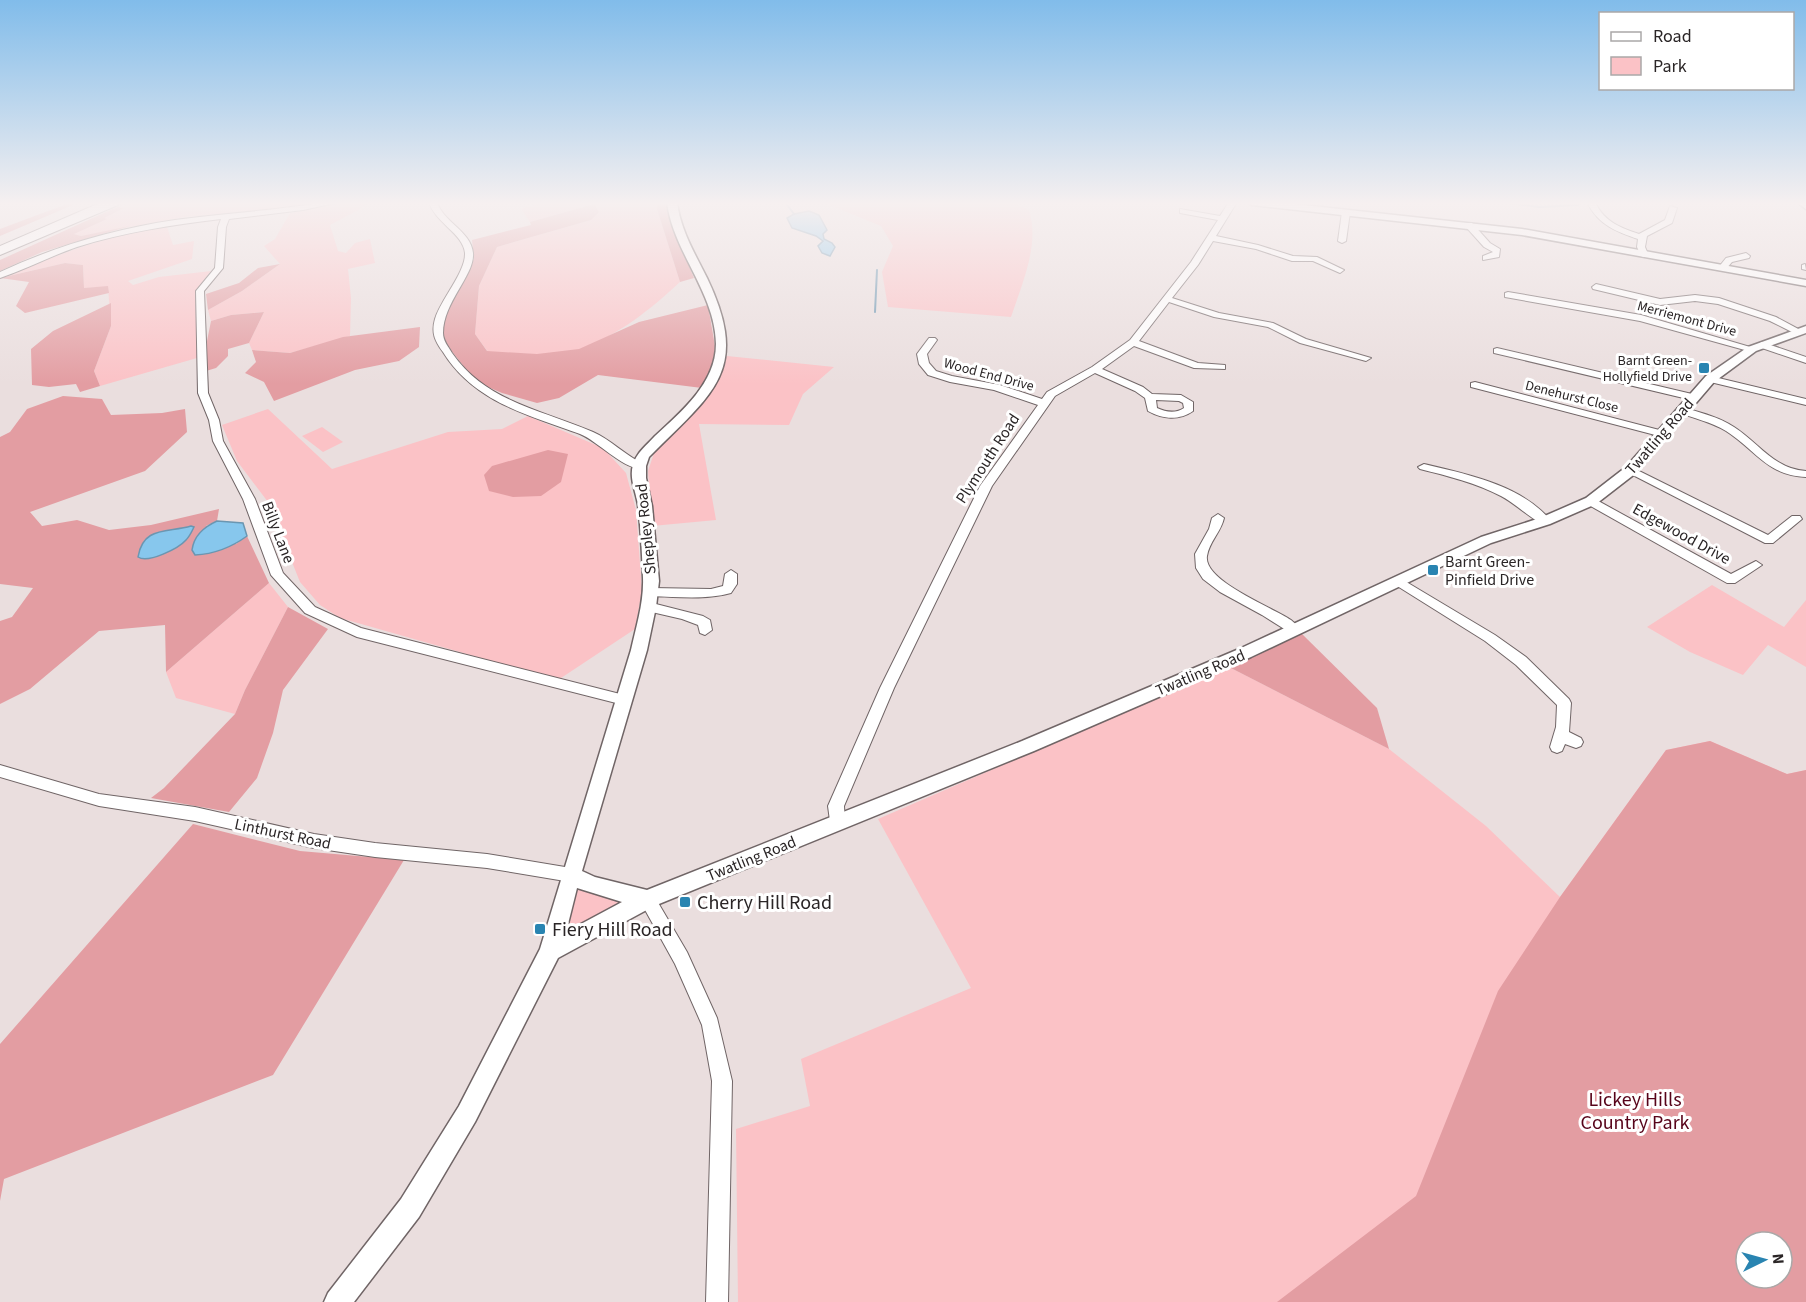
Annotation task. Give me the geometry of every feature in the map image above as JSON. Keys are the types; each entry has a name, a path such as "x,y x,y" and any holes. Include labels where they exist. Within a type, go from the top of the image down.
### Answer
{"street":[{"path":"0,275 29,263"},
{"name":"Billy Lane","path":"219,263 219,268 200,291 203,393 214,420 218,441 249,499 277,575 310,610 357,632 624,700"},
{"name":"Shepley Road","path":"467,263 440,311 438,338 456,366 481,391 591,435 609,445 627,461 639,466 645,506 649,600 639,650 571,875"},
{"path":"639,466 643,456 695,403 716,370 722,354 716,315 694,263"},
{"name":"Plymouth Road","path":"837,823 836,806 887,688 986,486 1043,403 1061,387 1095,369 1133,342 1193,263"},
{"path":"1323,263 1340,270"},
{"path":"1693,263 1806,283"},
{"path":"1722,268 1727,263"},
{"path":"1596,287 1660,302 1695,298 1719,301 1801,330"},
{"name":"Merriemont Drive","path":"1508,295 1641,318 1806,360"},
{"path":"1167,299 1217,315 1282,329 1303,341 1360,359"},
{"name":"Twatling Road","path":"550,951 647,899 1028,746 1245,653 1486,540 1545,521 1591,501 1631,470 1710,379 1757,347 1801,330"},
{"name":"Wood End Drive","path":"932,340 922,354 924,364 932,373 1018,393 1043,403"},
{"path":"1133,342 1197,366 1222,367"},
{"path":"1497,351 1692,397"},
{"path":"1095,369 1139,389 1150,397"},
{"path":"1710,379 1806,402"},
{"name":"Denehurst Close","path":"1474,385 1663,434"},
{"path":"1681,410 1731,430 1764,460 1789,472 1806,474"},
{"path":"1424,467 1468,477 1485,484 1514,497 1545,521"},
{"name":"Edgewood Drive","path":"1631,470 1769,540 1796,519"},
{"name":"Edgewood Drive","path":"1591,501 1731,580 1756,566"},
{"path":"1218,518 1217,529 1201,552 1201,568 1208,578 1222,588 1263,609 1294,629"},
{"path":"649,600 727,590 731,584 731,574"},
{"path":"1398,581 1490,638 1521,661 1564,703 1559,741 1576,742"},
{"path":"649,600 705,623 705,630"},
{"name":"Linthurst Road","path":"0,771 99,800 195,814 314,841 375,850 487,861 571,875"},
{"path":"337,1302 410,1208 467,1114 550,951 571,875 591,885 647,899 681,958 711,1024 722,1081 717,1302"}],"green space":[{"path":"0,263 18,263 0,271"},
{"path":"39,263 181,263 128,281 133,285 159,277 211,271 195,292 197,358 100,386 94,371 111,326 108,287 84,288 83,265 65,263 0,278"},
{"path":"65,263 83,265 84,288 108,286 109,293 25,313 16,306 29,282 0,278"},
{"path":"375,263 348,269 351,298 350,336 290,353 252,350 249,343 264,312 231,315 211,321 208,310 242,291 280,264"},
{"path":"472,263 490,263 479,286 475,334 487,351 537,354 579,349 639,322 708,305 717,358 702,388 598,375 559,398 537,403 502,393 476,382 450,349 442,334 443,310"},
{"path":"490,263 674,263 680,282 634,320 608,336 570,352 547,354 488,352 475,334 479,286"},
{"path":"674,263 688,263 694,278 680,282"},
{"path":"886,263 1028,263 1011,317 888,307 882,272"},
{"path":"280,264 242,291 208,310 206,294 239,283 258,268"},
{"path":"111,303 111,326 94,371 100,386 80,392 76,384 49,387 32,385 31,349 53,331"},
{"path":"264,312 249,343 228,349 228,356 216,368 206,371 204,356 211,321 231,315"},
{"path":"420,327 419,347 399,361 355,370 274,401 264,382 245,373 256,362 252,350 290,353 343,337"},
{"path":"727,356 834,367 803,394 789,425 699,424 716,520 652,526 648,471 654,453 683,425 705,397"},
{"path":"63,396 102,399 111,415 162,413 185,409 187,432 145,471 30,512 42,526 77,520 109,530 151,525 219,509 217,521 206,526 236,544 247,536 269,583 166,672 165,625 99,631 30,689 0,704 0,621 12,617 33,588 0,584 0,437 10,432 27,409"},
{"path":"268,409 332,469 448,432 502,429 528,416 603,448 626,473 636,510 642,591 635,629 558,680 340,618 320,605 300,582 268,502 237,461 222,425"},
{"path":"322,427 343,442 323,452 302,436"},
{"path":"548,450 568,454 561,482 541,496 513,497 489,491 484,475 492,466"},
{"path":"269,583 288,607 235,714 176,698 166,672"},
{"path":"1712,585 1784,627 1806,600 1806,667 1768,645 1743,675 1690,652 1647,627"},
{"path":"288,607 328,629 283,690 273,733 257,778 229,812 151,798 164,788 235,714"},
{"path":"1300,632 1377,708 1389,749 1229,667"},
{"path":"1229,667 1389,749 1486,826 1560,897 1666,750 1710,741 1787,774 1806,770 1806,1302 738,1302 736,1129 810,1106 801,1059 971,988 878,819"},
{"name":"Lickey Hills Country Park","path":"1710,741 1787,774 1806,770 1806,1302 1277,1302 1416,1196 1498,991 1560,897 1666,750"},
{"path":"193,824 300,851 404,860 273,1075 4,1179 0,1201 0,1044"},
{"path":"576,887 622,900 620,905 568,933 563,932"}],"water":[{"path":"217,521 243,523 247,536 222,549 195,555 192,550 197,536"},
{"path":"194,527 189,537 177,547 156,557 143,559 138,557 145,540 151,535"}],"waterway":[{"path":"875,312 877,270"}],"place":[{"name":"Barnt Green- Hollyfield Drive","path":"1704,368"},
{"name":"Barnt Green- Pinfield Drive","path":"1433,570"},
{"name":"Cherry Hill Road","path":"685,902"},
{"name":"Fiery Hill Road","path":"540,929"}]}
